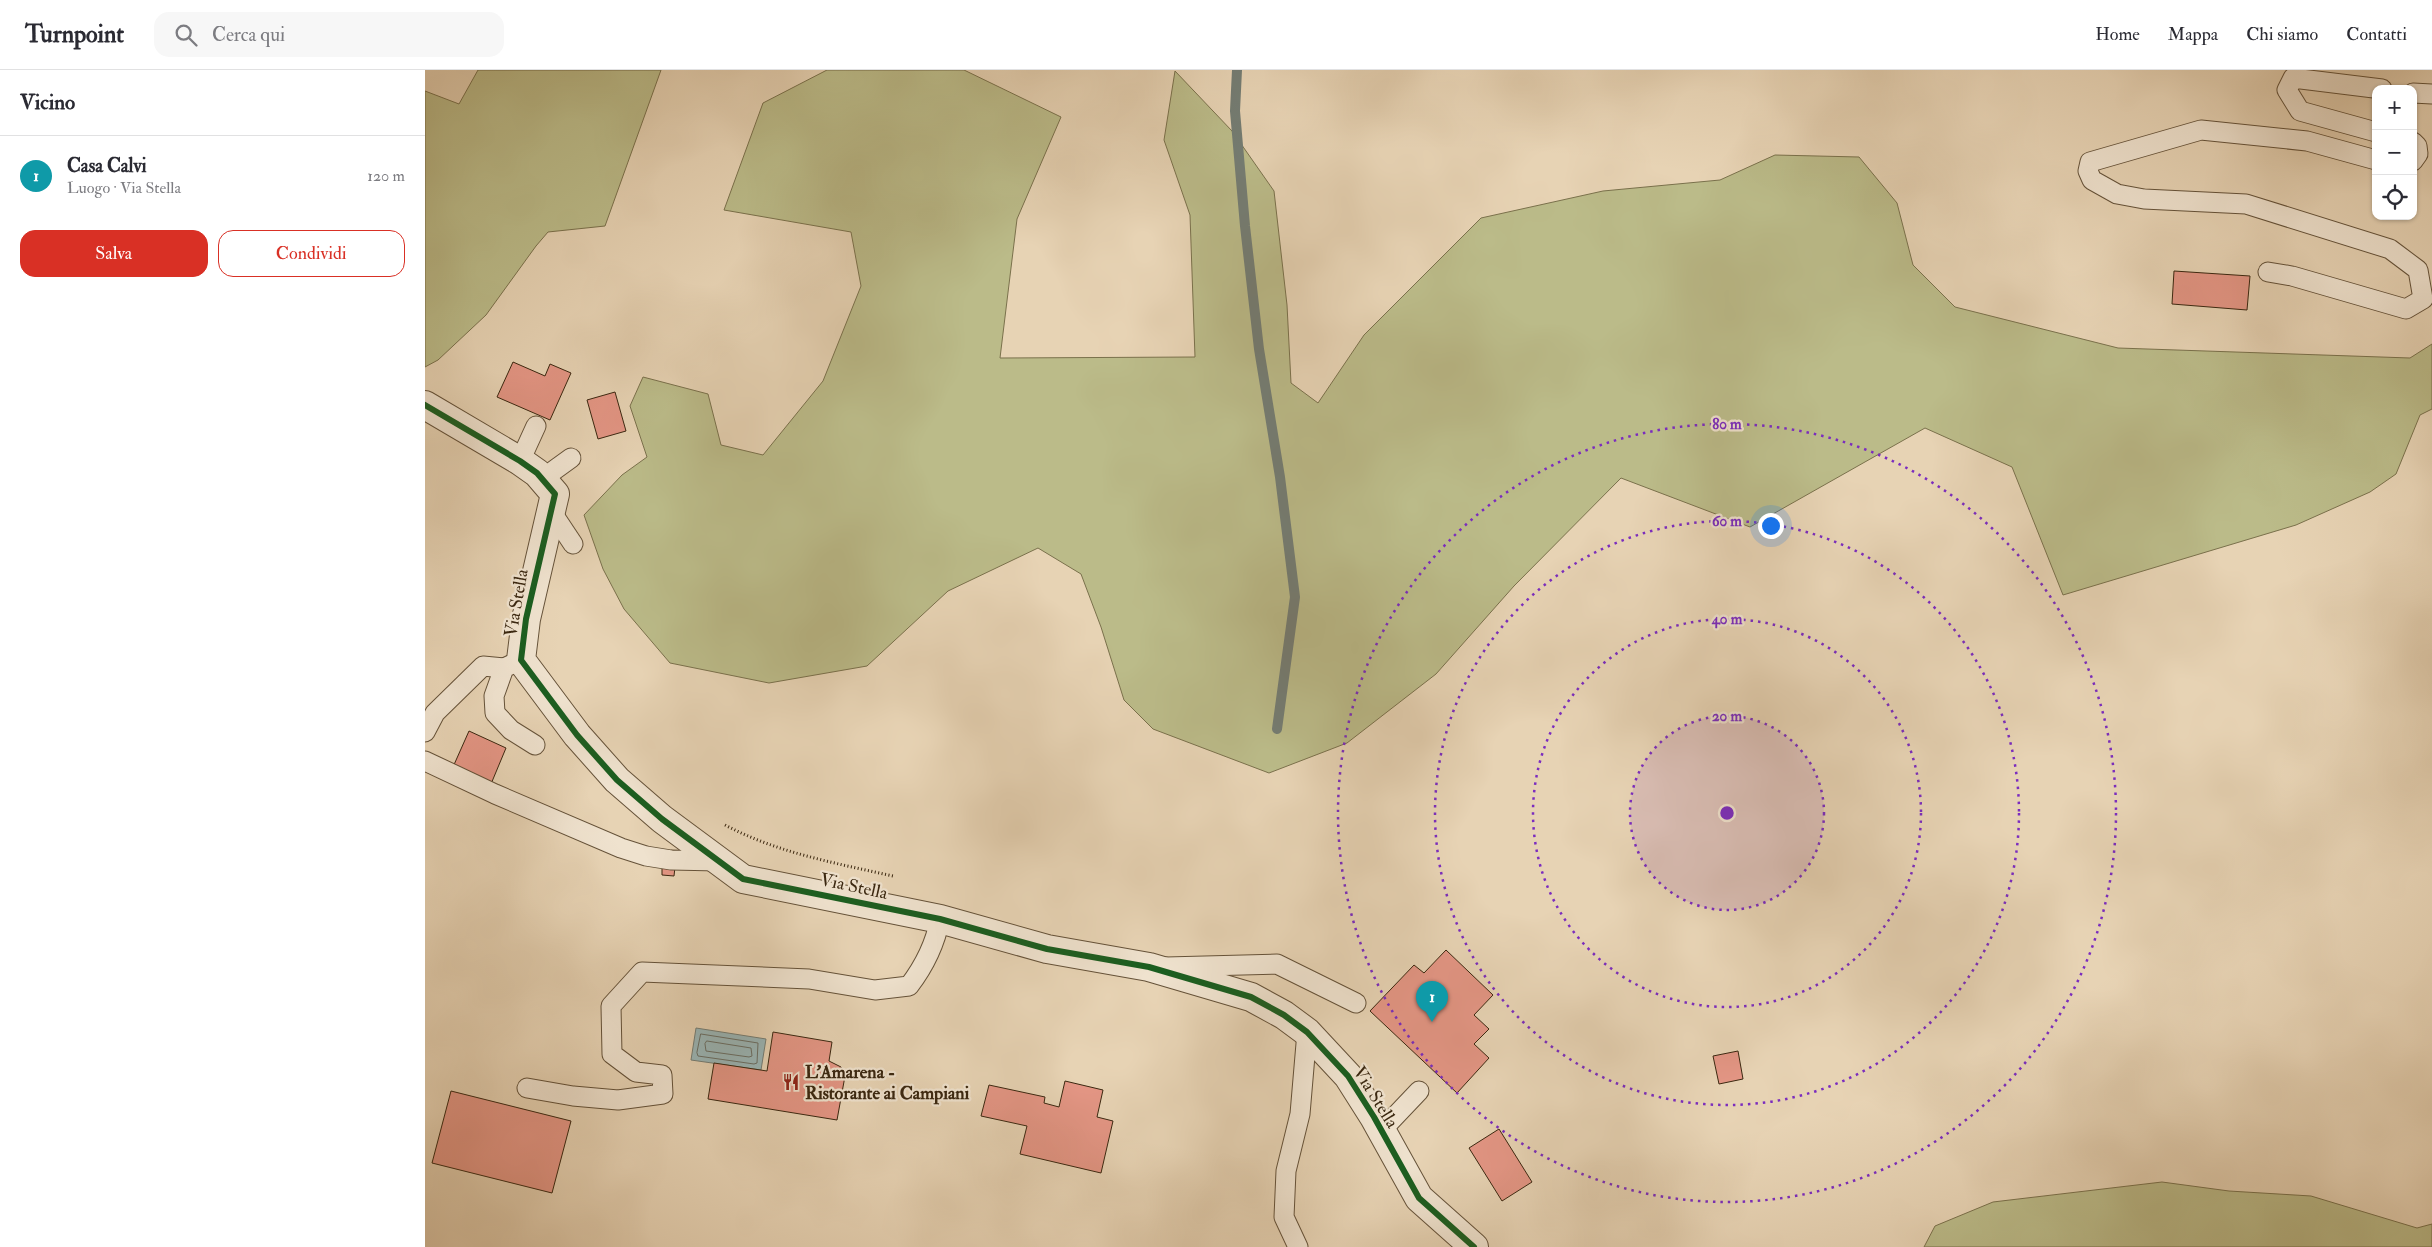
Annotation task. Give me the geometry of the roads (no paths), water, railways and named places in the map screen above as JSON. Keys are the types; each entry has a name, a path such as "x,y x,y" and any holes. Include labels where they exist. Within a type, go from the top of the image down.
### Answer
{"street":[{"name":"Via Stella","path":"425,405 520,461 537,473 555,494 526,619 512,664 617,780 662,819 743,879 940,919 1047,949 1149,967 1251,997 1284,1015 1307,1032 1347,1076 1419,1198 1474,1247"}],"lane":[{"path":"2372,88 2293,78 2287,90 2300,112 2372,131"},
{"path":"2417,93 2432,94"},
{"path":"2268,272 2292,276 2406,309 2423,299 2418,270 2390,249 2245,204 2144,199 2117,194 2092,180 2089,172 2090,162 2201,130 2307,142 2372,159"},
{"path":"520,461 536,426"},
{"path":"542,480 571,458"},
{"path":"551,511 573,544"},
{"path":"425,732 435,713 483,666 512,664"},
{"path":"512,664 495,696 495,713 511,730 535,745"},
{"path":"425,761 495,794 621,848 647,856 671,860 719,861"},
{"path":"527,1088 573,1096 618,1100 663,1094 663,1075 636,1072 612,1054 611,1006 642,972 809,978 875,990 909,986 925,966 937,937 940,919"},
{"path":"1149,967 1277,964 1356,1004"},
{"path":"1298,1247 1284,1217 1284,1208 1286,1171 1300,1114 1307,1032"},
{"path":"1381,1131 1419,1091"}],"water":[{"path":"696,1028 766,1039 761,1070 691,1060"}],"waterway":[{"path":"1237,70 1235,111 1245,226 1259,349 1280,477 1295,597 1277,729"}],"place":[{"name":"Casa Calvi","path":"1432,1022"},
{"name":"L'Amarena - Ristorante ai Campiani","path":"791,1082"}]}
